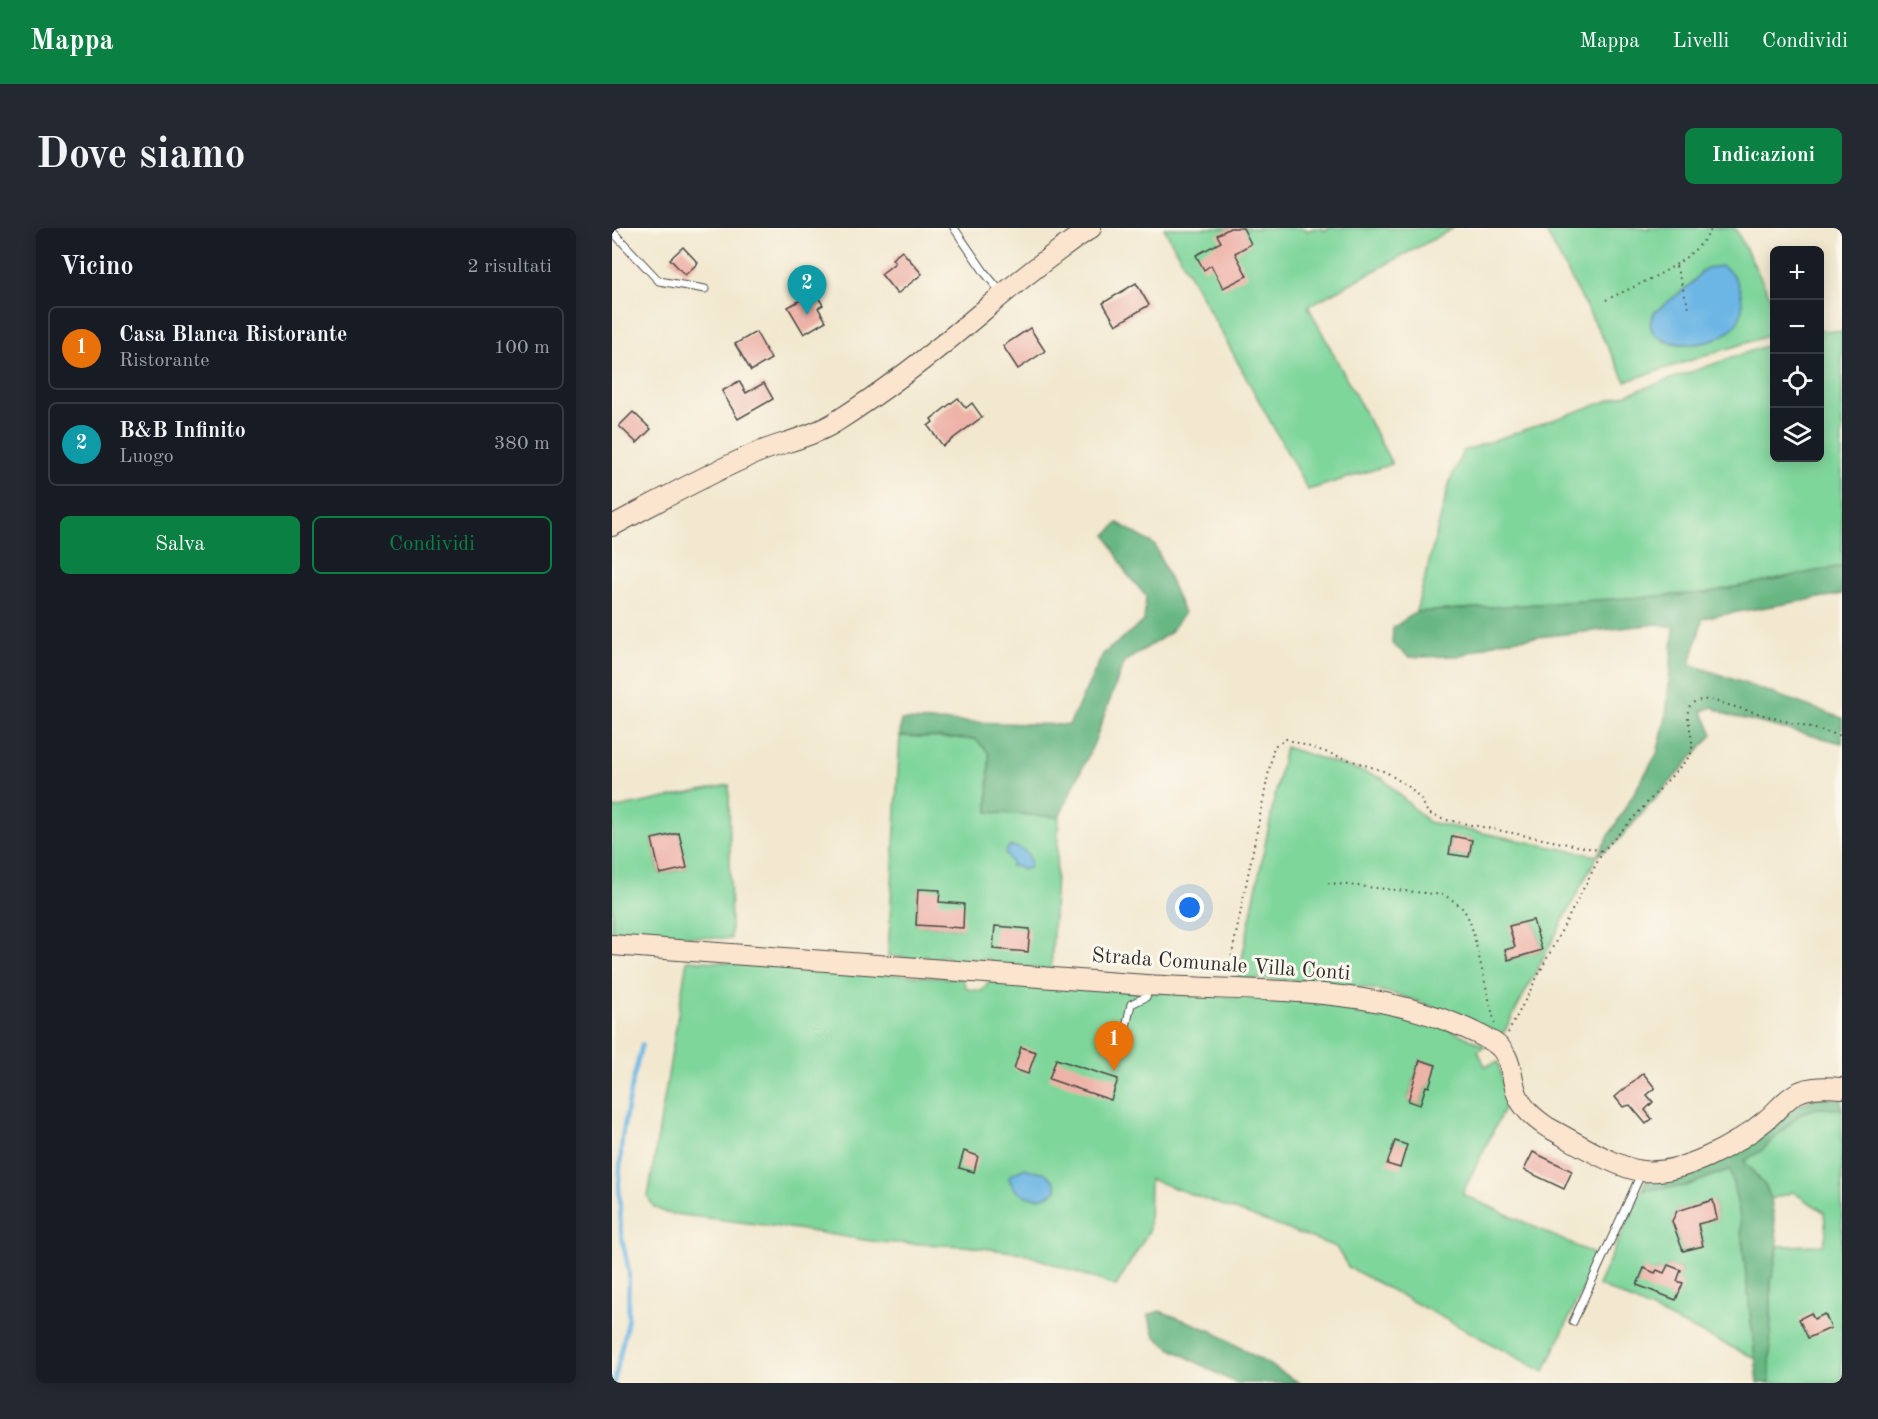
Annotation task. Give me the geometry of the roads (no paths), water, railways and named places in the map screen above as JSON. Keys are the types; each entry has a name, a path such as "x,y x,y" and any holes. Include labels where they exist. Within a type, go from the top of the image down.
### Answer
{"street":[{"path":"612,526 734,463 758,452 810,435 834,423 936,349 1051,255 1091,228"},
{"name":"Strada Comunale Villa Conti","path":"612,945 1150,985 1314,992 1374,1001 1438,1017 1477,1033 1501,1047 1508,1058 1517,1094 1523,1106 1536,1119 1620,1165 1643,1171"},
{"path":"1643,1171 1669,1169 1720,1151 1746,1136 1788,1099 1804,1090 1826,1087 1842,1088"}],"lane":[{"path":"954,228 985,273 1003,294"},
{"path":"612,231 659,281 705,289"},
{"path":"1120,1055 1131,1004 1146,997 1150,985"},
{"path":"1573,1322 1643,1171"}],"water":[{"path":"1721,266 1735,278 1741,295 1740,316 1729,331 1712,340 1692,344 1673,342 1658,336 1651,326 1655,312 1691,284 1702,271"},
{"path":"1011,846 1026,853 1030,859 1029,868 1022,870 1011,866 1005,853"},
{"path":"1026,1168 1035,1172 1044,1172 1054,1182 1056,1190 1036,1198 1017,1190 1009,1178 1011,1174"}],"waterway":[{"path":"614,1383 628,1320 629,1272 621,1233 619,1184 622,1138 642,1044"}],"place":[{"name":"B&B Infinito","path":"807,315"},
{"name":"Casa Blanca Ristorante","path":"1114,1071"}]}
